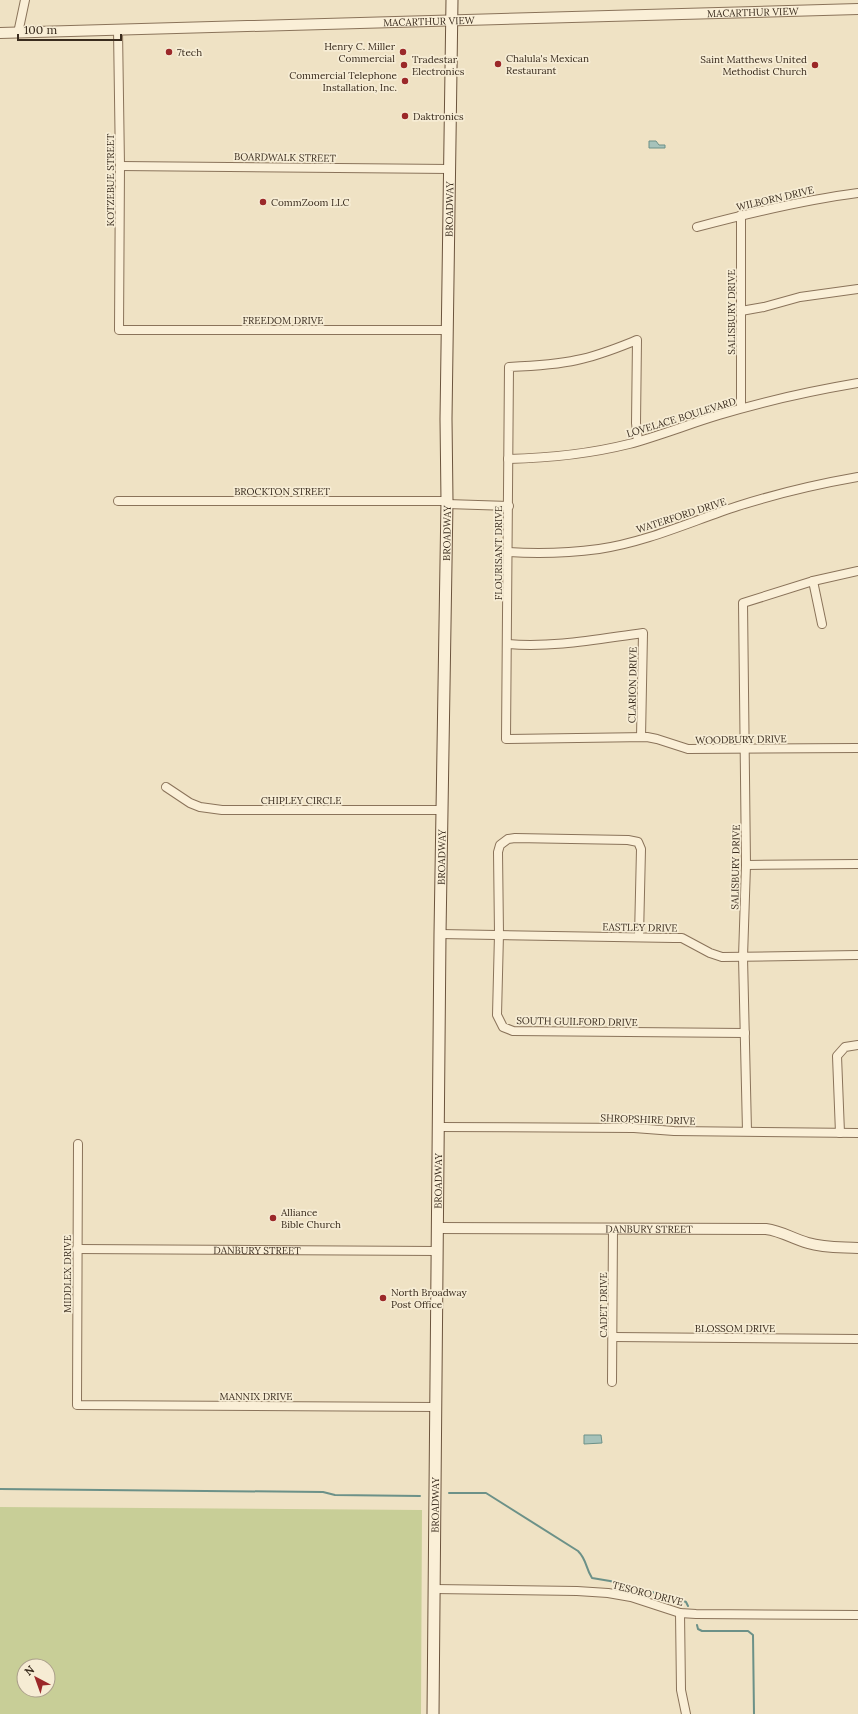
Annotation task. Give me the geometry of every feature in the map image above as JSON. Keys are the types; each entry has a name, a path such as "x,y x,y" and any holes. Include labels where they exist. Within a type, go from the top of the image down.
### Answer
{"main road":[{"name":"BROADWAY","path":"433,1714 440,934 447,502 452,0"}],"street":[{"path":"18,34 25,0"},
{"name":"MACARTHUR VIEW","path":"0,33 18,34 858,9"},
{"name":"KOTZEBUE STREET","path":"118,30 120,166 119,330"},
{"name":"BOARDWALK STREET","path":"120,166 450,169"},
{"name":"WILBORN DRIVE","path":"697,227 741,215 819,198 858,193"},
{"name":"SALISBURY DRIVE","path":"741,215 741,408"},
{"path":"741,311 764,307 800,297 858,289"},
{"name":"FREEDOM DRIVE","path":"119,330 448,330"},
{"name":"FLOURISANT DRIVE","path":"506,739 509,367 549,365 577,360 605,352 637,340 636,423 638,441"},
{"name":"LOVELACE BOULEVARD","path":"508,459 554,458 577,455 638,441 741,408 803,392 858,383"},
{"name":"WATERFORD DRIVE","path":"508,552 556,552 599,549 647,538 739,506 828,482 858,477"},
{"name":"BROCKTON STREET","path":"118,501 447,502 508,506"},
{"path":"822,624 813,581 858,571"},
{"name":"SALISBURY DRIVE","path":"747,1131 743,957 746,865 743,603 813,581"},
{"name":"CLARION DRIVE","path":"507,644 572,643 643,632 641,738"},
{"name":"WOODBURY DRIVE","path":"506,739 641,738 657,739 688,749 858,748"},
{"name":"CHIPLEY CIRCLE","path":"166,787 190,803 200,807 222,810 442,810"},
{"name":"SOUTH GUILFORD DRIVE","path":"639,936 641,849 638,842 628,840 515,838 503,841 498,852 499,934 497,1016 502,1026 513,1031 745,1033"},
{"path":"746,865 858,864"},
{"name":"EASTLEY DRIVE","path":"440,934 639,936 682,938 710,953 722,957 858,955"},
{"path":"840,1132 837,1056 845,1047 858,1045"},
{"name":"SHROPSHIRE DRIVE","path":"438,1127 634,1128 674,1131 858,1133"},
{"name":"MIDDLEX DRIVE","path":"77,1405 78,1144"},
{"name":"DANBURY STREET","path":"437,1228 766,1229 781,1232 802,1241 819,1245 858,1248"},
{"name":"CADET DRIVE","path":"612,1382 613,1228"},
{"name":"DANBURY STREET","path":"77,1249 437,1251"},
{"name":"BLOSSOM DRIVE","path":"612,1338 858,1339"},
{"name":"MANNIX DRIVE","path":"77,1405 436,1407"},
{"name":"TESORO DRIVE","path":"434,1589 577,1591 608,1593 631,1597 680,1613 858,1615"},
{"path":"680,1613 681,1686 686,1714"}],"green space":[{"path":"0,1507 422,1510 421,1714 0,1714"}],"water":[{"path":"649,141 656,141 659,145 665,145 665,148 649,148"},
{"path":"584,1435 601,1435 602,1443 584,1444"}],"waterway":[{"path":"0,1489 323,1492 335,1495 420,1496"},
{"path":"449,1493 486,1493 578,1551 583,1557 592,1578 610,1581 679,1599 686,1602 688,1606"},
{"path":"697,1625 698,1629 702,1631 748,1631 753,1635 754,1714"}],"place":[{"name":"7tech","path":"169,52"},
{"name":"Henry C. Miller Commercial","path":"403,52"},
{"name":"Chalula's Mexican Restaurant","path":"498,64"},
{"name":"Tradestar Electronics","path":"404,65"},
{"name":"Saint Matthews United Methodist Church","path":"815,65"},
{"name":"Commercial Telephone Installation, Inc.","path":"405,81"},
{"name":"Daktronics","path":"405,116"},
{"name":"CommZoom LLC","path":"263,202"},
{"name":"Alliance Bible Church","path":"273,1218"},
{"name":"North Broadway Post Office","path":"383,1298"}]}
